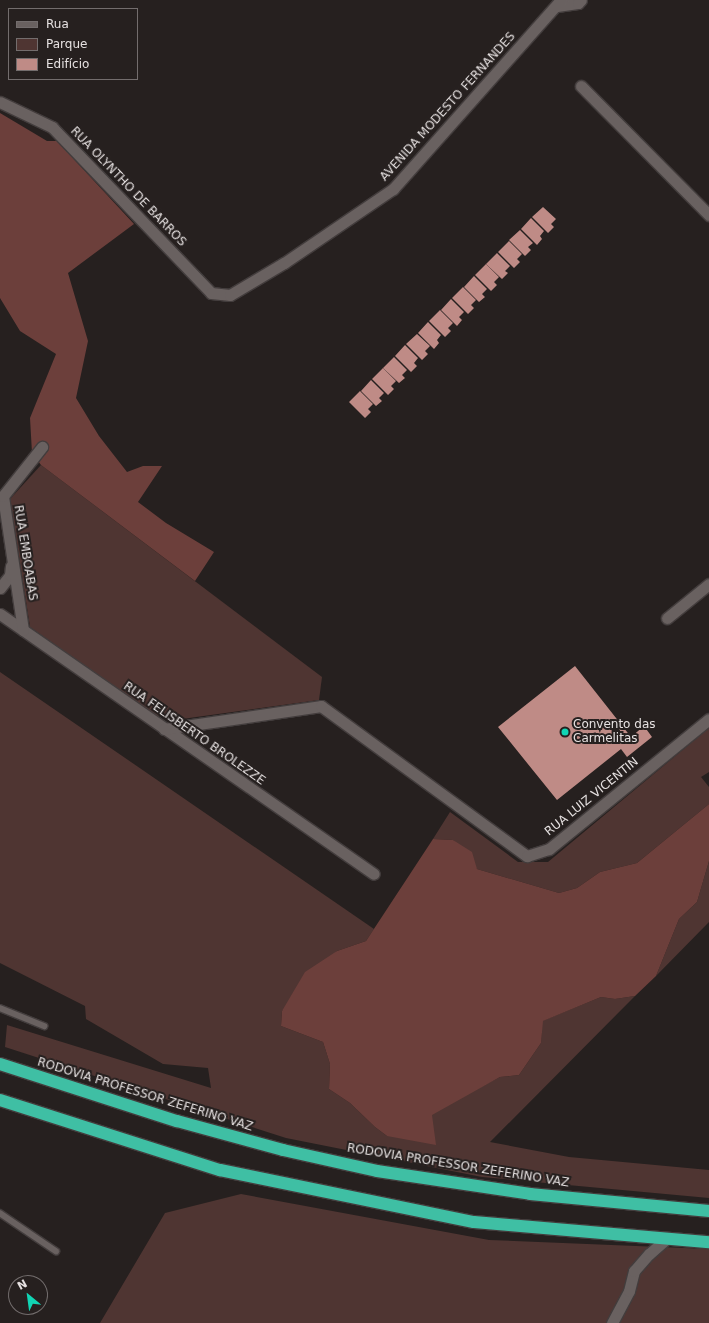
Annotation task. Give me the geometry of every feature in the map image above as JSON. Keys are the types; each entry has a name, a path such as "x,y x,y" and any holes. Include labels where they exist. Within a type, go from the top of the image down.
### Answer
{"highway":[{"path":"0,1056 20,1072"},
{"name":"RODOVIA PROFESSOR ZEFERINO VAZ","path":"0,1064 20,1072 185,1123 283,1150 377,1171 530,1194 709,1211"},
{"path":"0,1100 220,1170 474,1222 709,1242"}],"street":[{"name":"AVENIDA MODESTO FERNANDES","path":"230,295 284,263 393,189 559,3 578,1"},
{"path":"581,86 708,210"},
{"name":"RUA OLYNTHO DE BARROS","path":"0,102 52,127 211,293 230,295"},
{"name":"RUA EMBOABAS","path":"23,630 1,495 42,447"},
{"path":"0,588 10,575 12,557"},
{"path":"667,618 709,584"},
{"name":"RUA FELISBERTO BROLEZZE","path":"0,614 374,874"},
{"name":"RUA LUIZ VICENTIN","path":"164,729 322,706 528,856 549,849 709,719"},
{"path":"612,1323 629,1292 634,1271 666,1239"}],"lane":[{"path":"0,1008 44,1026"},
{"path":"0,1213 56,1251"}],"green space":[{"path":"41,465 322,677 319,700 182,719 154,715 30,627 10,499"},
{"path":"0,672 374,929 366,941 337,951 282,1011 281,1026 323,1042 330,1064 329,1089 350,1103 375,1127 387,1136 500,1077 519,1075 541,1043 542,1021 601,997 615,999 635,996 490,1142 569,1157 709,1170 709,1198 482,1177 286,1138 5,1047 7,1025 211,1088 208,1068 163,1064 86,1019 85,1006 0,963"},
{"path":"709,728 709,772 701,777 709,787 709,804 637,863 600,872 577,888 559,893 477,869 453,840 433,839 450,812 518,862 548,862"},
{"path":"709,861 709,922 656,976 679,919 697,902"},
{"path":"241,1194 489,1240 709,1249 709,1323 100,1323 165,1213"}],"shaded area":[{"path":"0,113 47,141 57,141 134,224 68,273 88,341 76,398 99,436 127,472 143,466 162,466 138,502 166,523 214,552 195,581 41,465 32,453 30,418 56,354 20,331 0,298"},
{"path":"709,804 709,861 697,902 679,919 656,976 635,996 615,999 601,997 543,1021 541,1043 519,1075 500,1077 432,1115 436,1145 387,1136 375,1127 350,1103 329,1089 330,1064 323,1042 281,1026 282,1011 305,972 337,951 366,941 433,839 453,840 472,852 477,869 559,893 577,888 600,872 637,863"}],"building":[{"path":"543,207 556,219 551,224 554,227 548,233 532,217"},
{"path":"531,218 544,231 540,236 542,239 537,245 521,229"},
{"path":"520,230 533,243 528,247 531,250 525,256 509,240"},
{"path":"509,241 522,254 517,259 520,262 514,268 498,252"},
{"path":"497,253 510,266 505,271 508,273 502,279 486,264"},
{"path":"486,264 499,277 494,282 497,285 491,291 475,275"},
{"path":"474,276 487,289 482,294 485,297 479,302 464,287"},
{"path":"463,287 476,300 471,305 474,308 468,314 452,298"},
{"path":"451,299 464,312 459,317 462,320 457,326 441,310"},
{"path":"440,310 453,323 448,328 451,331 445,337 429,321"},
{"path":"428,322 441,335 437,340 439,343 434,349 418,333"},
{"path":"417,334 430,346 425,351 428,354 422,360 406,344"},
{"path":"405,345 418,358 414,363 417,366 411,372 395,356"},
{"path":"394,357 407,370 402,375 405,378 399,383 383,368"},
{"path":"383,368 396,381 391,386 394,389 388,395 372,379"},
{"path":"371,380 384,393 379,398 382,401 376,406 361,391"},
{"path":"360,391 373,404 368,409 371,412 365,418 349,402"},
{"name":"Convento das Carmelitas","path":"575,666 631,737 644,726 652,737 627,757 621,749 557,800 498,727"}],"place":[{"name":"Convento das Carmelitas","path":"565,732"}]}
